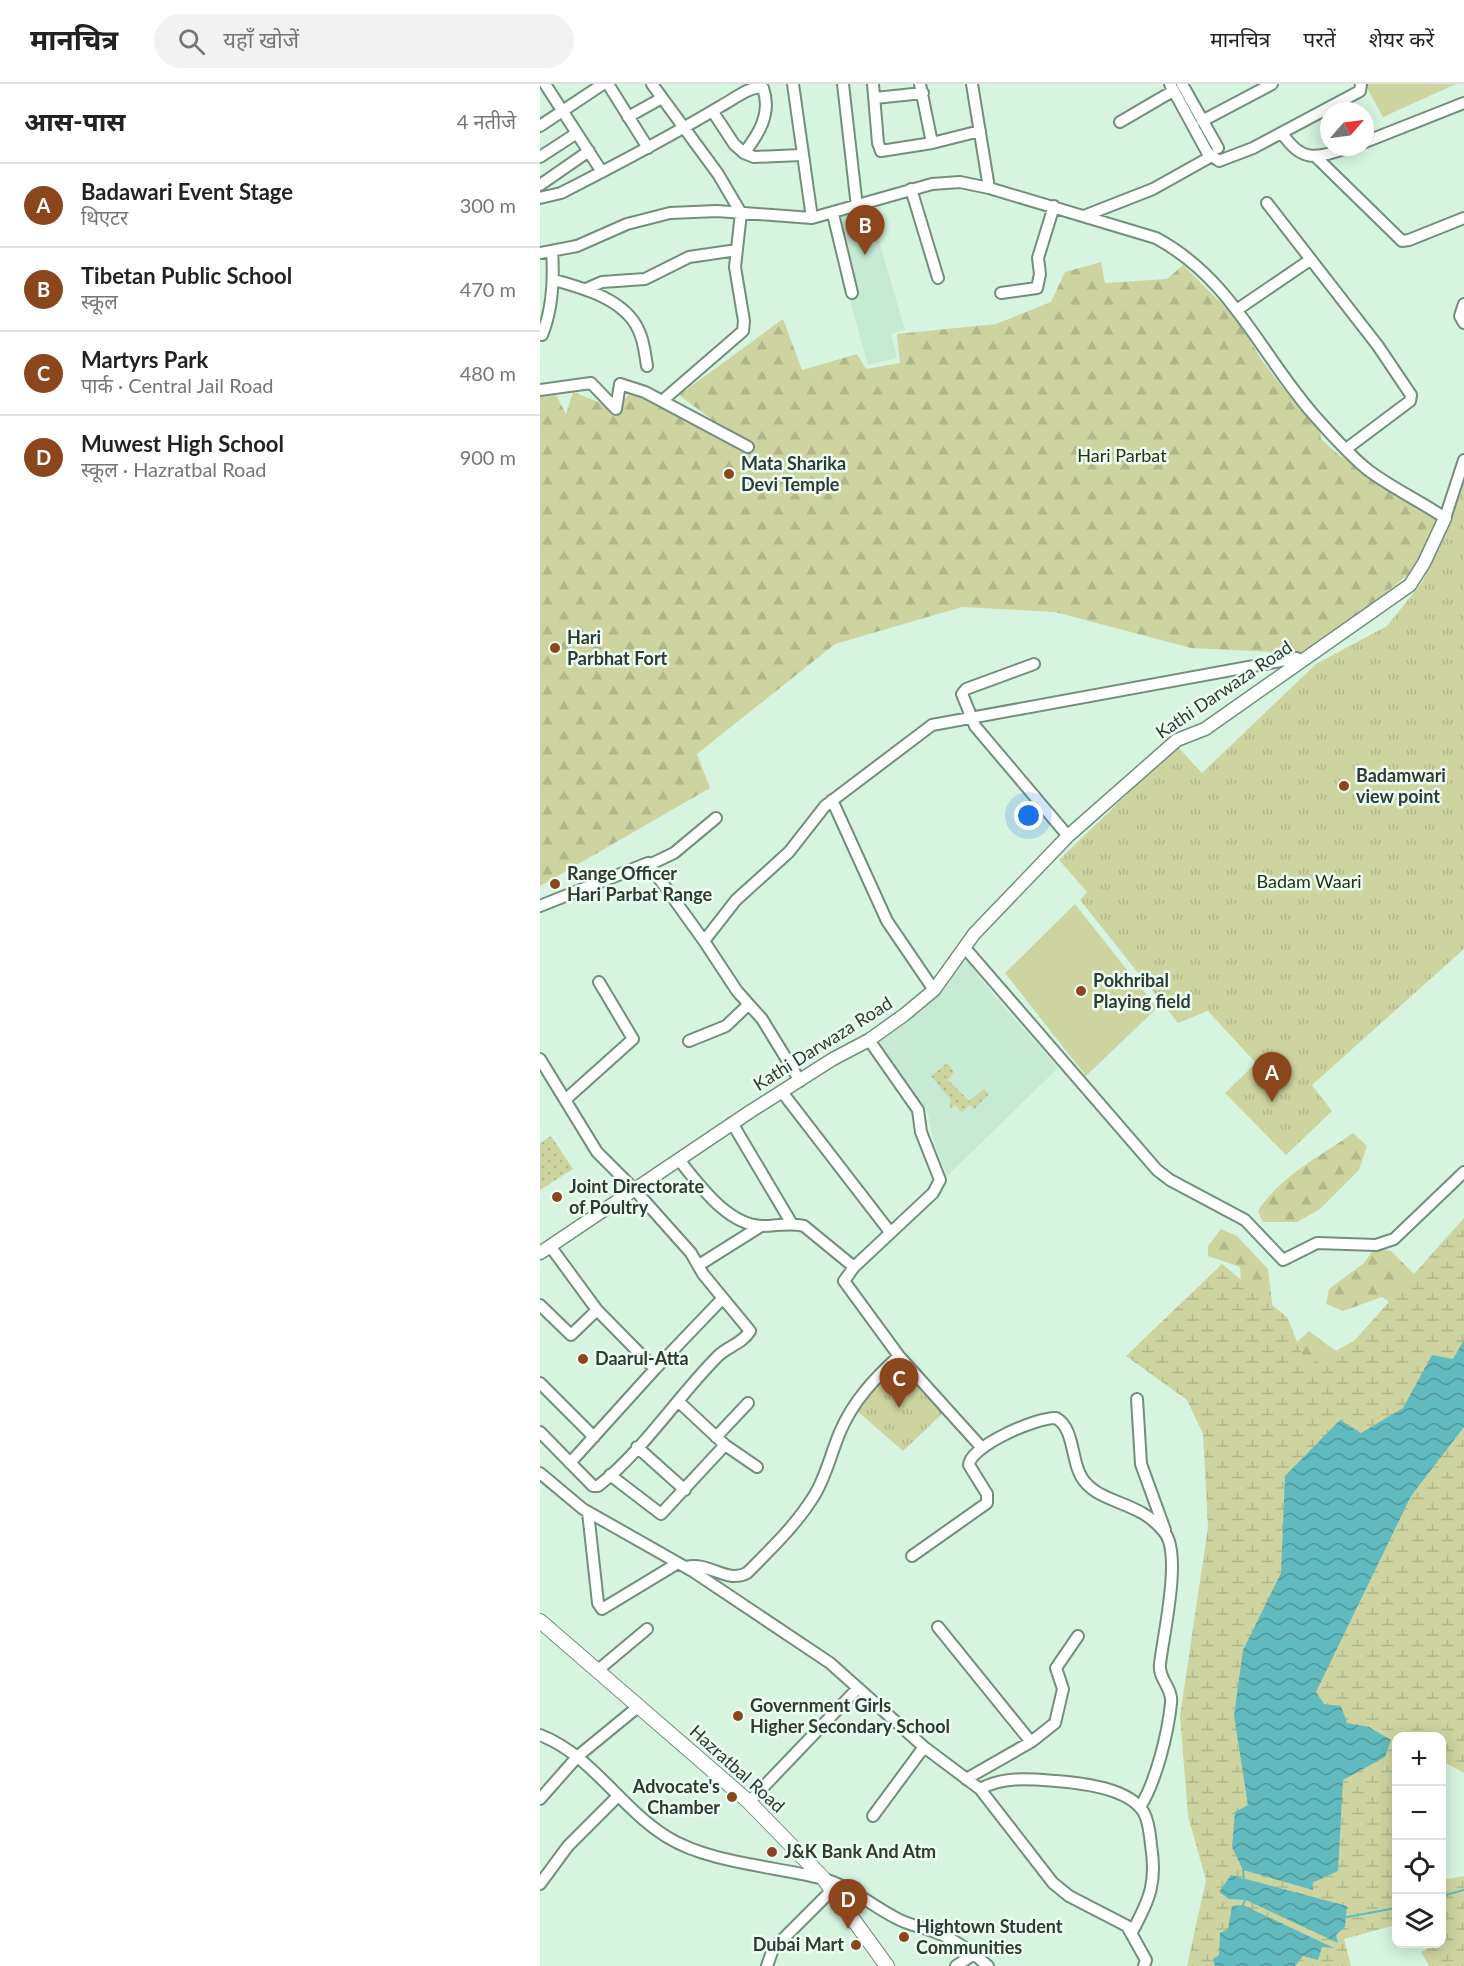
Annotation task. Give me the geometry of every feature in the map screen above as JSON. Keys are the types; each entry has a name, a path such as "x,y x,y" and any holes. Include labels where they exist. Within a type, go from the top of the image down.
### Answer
{"main road":[{"name":"Hazratbal Road","path":"540,1620 749,1802 823,1878 887,1966"}],"street":[{"path":"580,84 587,95"},
{"path":"540,126 603,84"},
{"path":"608,84 648,148"},
{"path":"793,84 801,155 812,218"},
{"path":"843,84 857,207"},
{"path":"873,84 878,143 881,151 932,143 980,130"},
{"path":"972,84 989,188"},
{"path":"1202,121 1272,84"},
{"path":"1175,86 1202,121 1219,161 1282,133 1360,91 1361,84"},
{"path":"656,85 662,98 686,128 741,213 736,281 744,321 743,331 662,400"},
{"path":"540,198 561,193 761,86 766,111 758,134 744,153"},
{"path":"1120,122 1175,86"},
{"path":"1175,86 1207,152 1215,152"},
{"path":"875,98 922,88 932,143"},
{"path":"545,91 562,111 602,172"},
{"path":"628,117 662,98"},
{"path":"1374,139 1464,104"},
{"path":"713,112 730,139 749,157 801,155"},
{"path":"540,157 577,133"},
{"path":"1282,133 1296,151 1316,157 1402,241 1410,240 1464,218"},
{"path":"540,184 589,151"},
{"path":"1084,216 1153,189 1215,152"},
{"path":"1316,157 1320,156"},
{"path":"540,253 577,246 627,224 670,213 717,211 812,218 833,214 932,184 960,182 1054,206 1156,238 1180,250 1205,271 1238,309 1300,397 1346,448 1368,470 1445,518"},
{"path":"911,189 938,278"},
{"path":"1267,203 1378,346 1411,394 1410,401 1346,448"},
{"path":"1001,293 1037,288 1040,274 1038,258 1054,206"},
{"path":"833,214 852,293"},
{"path":"586,289 602,282 645,279 689,257 737,250"},
{"path":"542,335 554,280 552,251"},
{"path":"1238,309 1310,260"},
{"path":"554,280 586,289 623,310 634,321 640,334 647,366"},
{"path":"1464,304 1460,316 1464,323"},
{"path":"540,390 591,383 616,409 620,384 662,400 747,447"},
{"name":"Kathi Darwaza Road","path":"545,1250 732,1124 869,1040 934,990 974,934 1068,836 1177,740 1205,729 1410,585 1424,563 1445,518 1464,460"},
{"path":"704,941 736,900 792,847 809,823 832,800 932,725 1297,658"},
{"path":"1034,664 963,691 975,726 1068,836"},
{"path":"832,800 887,921 934,990"},
{"path":"540,906 674,853 716,818"},
{"path":"651,864 748,1005 762,1019 800,1081"},
{"path":"965,948 1157,1170 1170,1180 1245,1220 1283,1260 1317,1244 1376,1245 1394,1239 1464,1172"},
{"path":"565,1100 633,1039 599,982"},
{"path":"689,1041 726,1026 748,1005"},
{"path":"869,1040 918,1110 921,1131 940,1180 933,1192 854,1267 845,1277 845,1284 899,1356 982,1448"},
{"path":"540,1059 593,1146 634,1189 699,1265 750,1331 743,1340 718,1355 680,1402 601,1484 593,1486 540,1432"},
{"path":"782,1092 890,1232"},
{"path":"732,1124 792,1224"},
{"path":"679,1160 723,1207 750,1224 761,1226 792,1224 810,1230 854,1267"},
{"path":"699,1265 761,1226"},
{"path":"545,1250 597,1310 655,1369"},
{"path":"570,1463 723,1298"},
{"path":"540,1305 571,1335 597,1310"},
{"path":"588,1512 600,1611 682,1565 706,1566 729,1577 739,1577 747,1573 786,1533 808,1504 819,1486 841,1428 857,1401 899,1356"},
{"path":"540,1383 594,1437"},
{"path":"1137,1399 1141,1464 1167,1535 1171,1558 1170,1610 1160,1665 1171,1702 1155,1776 1140,1807"},
{"path":"680,1402 721,1441 757,1467"},
{"path":"610,1475 661,1514 685,1490 748,1403"},
{"path":"912,1556 987,1503 987,1494 969,1465 971,1456 1035,1421 1056,1418 1065,1426 1074,1463 1085,1483 1094,1490 1149,1516 1167,1535"},
{"path":"636,1447 685,1490"},
{"path":"540,1473 588,1512 682,1565 791,1635 830,1663 924,1747 980,1789 1053,1884 1070,1896 1123,1923 1132,1932 1146,1960 1144,1966"},
{"path":"938,1627 1031,1742"},
{"path":"598,1670 647,1629"},
{"path":"966,1779 1031,1742 1057,1720 1063,1689 1056,1668 1078,1636"},
{"path":"749,1802 858,1688"},
{"path":"540,1799 578,1756 639,1706"},
{"path":"540,1735 578,1756 617,1797 658,1830 682,1845 730,1859 823,1878 854,1890 906,1923 951,1939 988,1966"},
{"path":"873,1816 924,1747"},
{"path":"980,1789 1007,1779 1071,1782 1104,1787 1140,1807 1147,1818 1155,1871 1146,1906 1132,1932"},
{"path":"540,1884 568,1846 617,1797"},
{"path":"767,1966 773,1949 832,1890"},
{"path":"956,1966 974,1954"}],"shaded area":[{"path":"869,207 905,330 891,334 897,358 868,365 849,297 856,295 837,215"},
{"path":"965,957 993,994 1058,1068 947,1176 935,1145 927,1111 880,1047 881,1034 931,998"}],"green space":[{"path":"1365,84 1456,84 1383,117"},
{"name":"Hari Parbat","path":"1101,262 1105,283 1167,279 1183,265 1236,318 1263,362 1288,394 1318,419 1321,439 1339,455 1445,518 1410,573 1310,654 1191,648 1055,612 962,607 835,644 697,754 710,788 540,886 540,397 556,395 566,414 573,392 616,409 629,394 662,401 743,443 679,395 783,319 802,370 857,354 866,369 900,363 897,334 996,324 1051,302 1065,272"},
{"name":"Badam Waari","path":"1464,473 1464,949 1312,1085 1332,1111 1286,1155 1225,1093 1256,1063 1208,1011 1178,1023 1080,900 1087,892 1059,860 1177,746 1202,773 1316,664 1387,626 1423,581"},
{"name":"Pokhribal Playing field","path":"1075,904 1157,1008 1086,1076 1005,973"},
{"path":"947,1063 954,1072 948,1080 969,1101 984,1089 989,1094 974,1109 970,1105 962,1112 955,1105 951,1108 949,1105 951,1100 931,1076"},
{"path":"1353,1133 1367,1146 1359,1170 1320,1209 1297,1222 1263,1222 1258,1211 1277,1188 1301,1168"},
{"path":"551,1136 573,1169 540,1190 540,1143"},
{"path":"1464,1218 1464,1773 1446,1763 1446,1732 1392,1732 1392,1926 1344,1939 1351,1966 1187,1966 1206,1880 1188,1816 1180,1716 1208,1527 1203,1434 1187,1400 1126,1356 1222,1264 1287,1317 1307,1366 1354,1341"},
{"path":"1221,1229 1237,1236 1268,1269 1277,1343 1284,1354 1309,1331 1345,1358 1395,1306 1382,1297 1343,1311 1326,1304 1329,1289 1364,1263 1375,1247 1391,1251 1441,1301 1386,1409 1203,1337 1242,1297 1240,1267 1208,1256 1208,1246"},
{"path":"899,1362 943,1413 903,1451 857,1411 869,1389 876,1389 880,1385 879,1379"},
{"path":"1464,1876 1464,1966 1429,1966 1421,1952 1428,1948 1446,1948 1446,1879"}],"water":[{"path":"1464,1340 1464,1427 1411,1496 1316,1692 1324,1704 1341,1706 1347,1723 1369,1727 1391,1740 1385,1757 1343,1780 1338,1871 1312,1883 1313,1890 1243,1870 1232,1847 1235,1812 1248,1805 1234,1716 1243,1650 1281,1573 1285,1476 1340,1420 1361,1433 1403,1408 1432,1355 1453,1359"},
{"path":"1231,1875 1347,1906 1345,1927 1336,1935 1338,1943 1246,1900 1229,1899 1219,1892"},
{"path":"1243,1905 1334,1948 1322,1947 1318,1960 1303,1956 1295,1966 1215,1966 1213,1959 1219,1955 1220,1933 1228,1929 1232,1906"}],"waterway":[{"path":"1243,1870 1244,1879"},
{"path":"1446,1895 1464,1890"},
{"path":"1243,1905 1246,1897"},
{"path":"1347,1917 1392,1909"}],"place":[{"name":"Tibetan Public School","path":"865,255"},
{"name":"Mata Sharika Devi Temple","path":"729,474"},
{"name":"Hari Parbhat Fort","path":"555,648"},
{"name":"Badamwari view point","path":"1344,786"},
{"name":"Range Officer Hari Parbat Range","path":"555,884"},
{"name":"Pokhribal Playing field","path":"1081,991"},
{"name":"Badawari Event Stage","path":"1272,1102"},
{"name":"Joint Directorate of Poultry","path":"557,1197"},
{"name":"Daarul-Atta","path":"583,1359"},
{"name":"Martyrs Park","path":"899,1408"},
{"name":"Government Girls Higher Secondary School","path":"738,1716"},
{"name":"Advocate's Chamber","path":"732,1797"},
{"name":"J&K Bank And Atm","path":"772,1852"},
{"name":"Muwest High School","path":"848,1929"},
{"name":"Hightown Student Communities","path":"904,1937"},
{"name":"Dubai Mart","path":"856,1945"}]}
